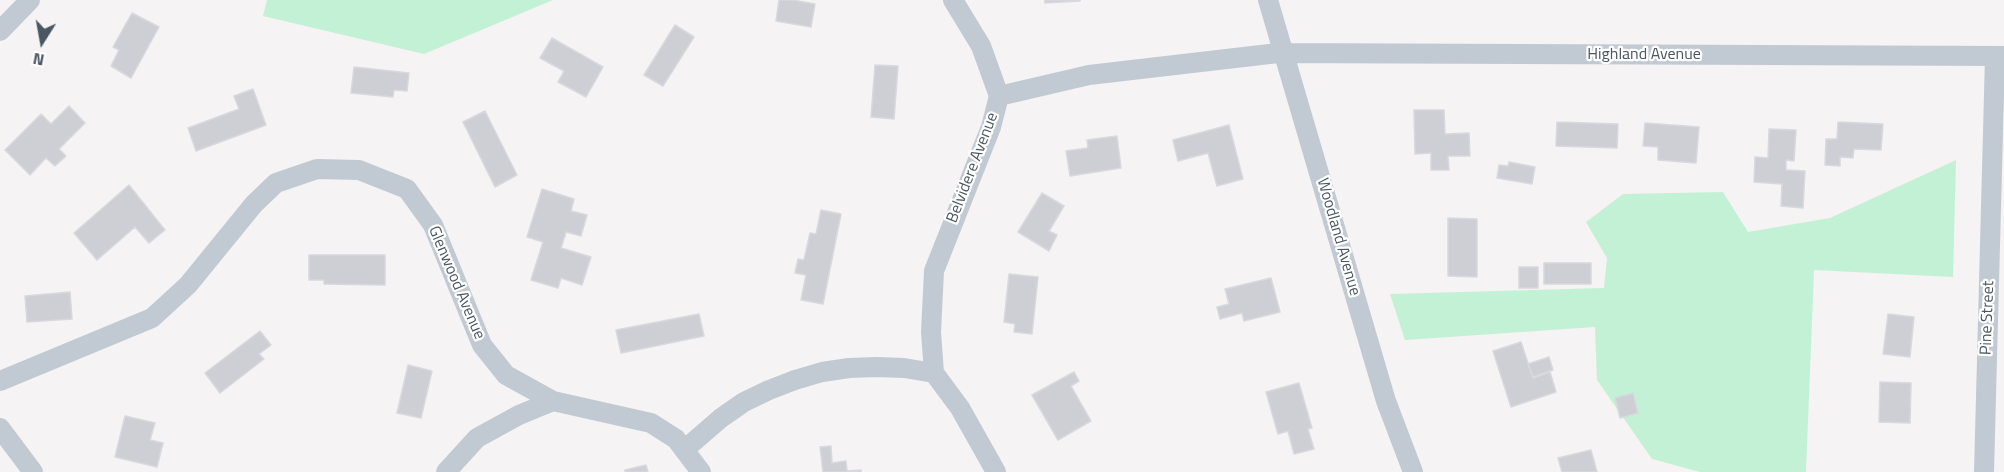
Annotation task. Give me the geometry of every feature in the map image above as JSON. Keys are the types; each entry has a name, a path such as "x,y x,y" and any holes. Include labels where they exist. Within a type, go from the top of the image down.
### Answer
{"street":[{"path":"0,32 30,0"},
{"path":"953,0 981,46 999,96"},
{"name":"Woodland Avenue","path":"1269,0 1386,401 1413,472"},
{"name":"Belvidere Avenue","path":"934,373 931,332 934,271 991,127 999,96 1089,75 1284,53"},
{"name":"Highland Avenue","path":"1284,53 1999,56"},
{"name":"Pine Street","path":"1984,472 1999,56"},
{"name":"Glenwood Avenue","path":"0,381 152,318 188,285 254,204 276,183 317,169 359,170 407,189 433,225 482,345 506,375 553,401 651,423 676,439 701,472"},
{"path":"684,450 721,418 744,402 795,380 822,372 867,367 904,368 934,373 960,408 996,472"},
{"path":"446,472 477,438 519,415 553,401"},
{"path":"0,428 33,472"}],"green space":[{"path":"267,0 553,0 424,54 263,16"},
{"path":"1956,160 1953,277 1814,270 1806,472 1700,472 1652,459 1597,380 1595,327 1405,340 1390,294 1604,288 1607,258 1586,222 1623,194 1723,192 1748,232 1830,218"}],"building":[{"path":"779,0 815,4 811,27 776,21"},
{"path":"1045,0 1080,0 1080,1 1045,3"},
{"path":"132,13 159,27 131,78 111,66 119,50 113,47"},
{"path":"675,25 694,37 663,86 644,75"},
{"path":"552,38 603,67 586,97 558,82 564,71 540,58"},
{"path":"875,65 898,66 894,119 871,117"},
{"path":"354,67 409,73 407,91 394,90 393,97 351,93"},
{"path":"253,89 266,125 196,151 188,128 239,109 234,96"},
{"path":"69,106 85,123 59,149 66,156 55,166 46,158 30,175 5,150 41,114 51,124"},
{"path":"1414,110 1444,110 1445,134 1469,133 1470,156 1448,156 1449,170 1431,170 1431,153 1415,154"},
{"path":"485,111 517,175 495,187 463,122"},
{"path":"1557,122 1618,124 1617,148 1556,146"},
{"path":"1838,122 1883,124 1881,150 1854,149 1853,158 1840,157 1840,166 1825,165 1826,139 1837,139"},
{"path":"1645,123 1699,127 1696,163 1658,160 1658,147 1643,146"},
{"path":"1229,125 1243,179 1217,186 1208,153 1178,161 1173,140"},
{"path":"1769,129 1796,130 1794,161 1786,160 1786,170 1805,171 1803,208 1781,206 1782,184 1754,182 1755,157 1768,158"},
{"path":"1117,136 1121,168 1070,176 1066,151 1088,148 1087,140"},
{"path":"1509,162 1535,167 1532,184 1497,178 1499,165 1508,166"},
{"path":"129,185 165,230 149,243 135,227 97,260 74,233"},
{"path":"542,189 574,199 571,211 587,215 581,236 566,232 561,248 591,257 582,285 561,278 558,288 531,280 543,242 527,237"},
{"path":"1042,193 1064,206 1049,231 1057,235 1049,251 1018,232"},
{"path":"821,210 841,214 823,304 801,300 806,275 795,273 798,259 804,260 810,233 816,234"},
{"path":"1448,218 1477,219 1477,277 1448,276"},
{"path":"309,255 385,255 385,285 324,284 324,280 309,280"},
{"path":"1544,263 1591,263 1591,284 1544,284"},
{"path":"1519,267 1538,267 1538,288 1519,288"},
{"path":"1009,274 1038,277 1032,334 1014,332 1015,324 1004,322"},
{"path":"1271,278 1280,312 1244,321 1242,313 1220,319 1217,307 1229,304 1225,289"},
{"path":"70,292 72,319 27,322 25,296"},
{"path":"699,314 704,336 621,353 616,330"},
{"path":"1888,314 1914,317 1910,357 1883,354"},
{"path":"260,331 271,345 259,354 264,359 220,393 205,373"},
{"path":"1521,342 1533,378 1550,372 1556,392 1511,407 1493,351"},
{"path":"1549,357 1553,370 1533,377 1528,364"},
{"path":"408,365 432,371 421,418 397,413"},
{"path":"1074,372 1079,381 1071,386 1091,421 1058,440 1032,395"},
{"path":"1880,382 1911,383 1910,423 1879,422"},
{"path":"1299,383 1312,428 1308,429 1314,449 1294,454 1288,431 1278,434 1266,392"},
{"path":"1633,393 1638,413 1620,418 1615,398"},
{"path":"125,416 155,423 150,440 163,443 157,467 115,457"},
{"path":"831,446 832,463 846,461 847,471 861,470 861,472 823,472 820,447"},
{"path":"1591,450 1597,472 1562,472 1558,458"},
{"path":"646,465 648,472 625,472 625,470"}]}
